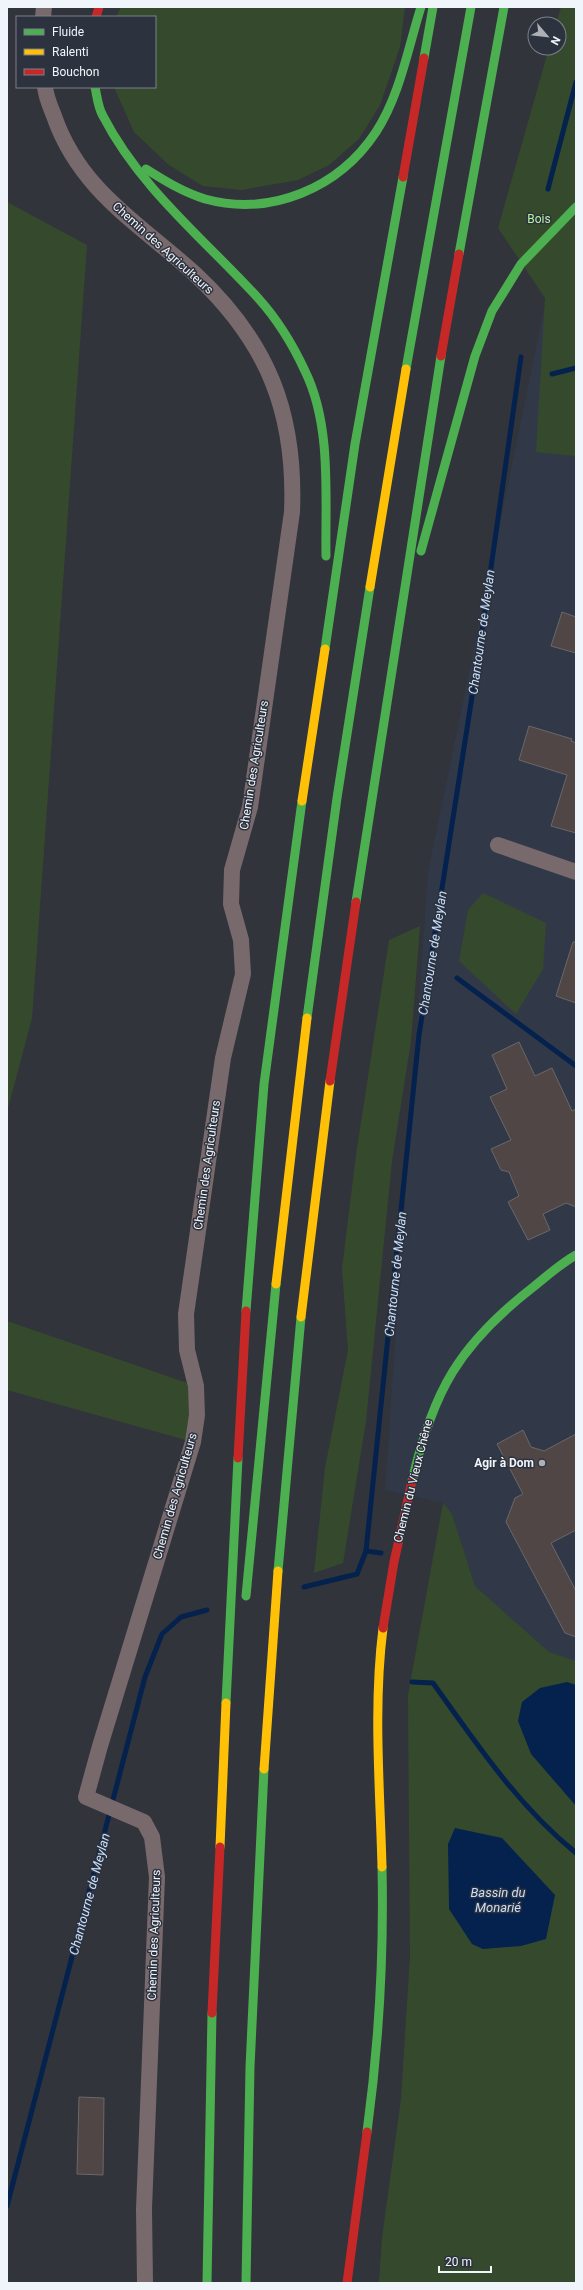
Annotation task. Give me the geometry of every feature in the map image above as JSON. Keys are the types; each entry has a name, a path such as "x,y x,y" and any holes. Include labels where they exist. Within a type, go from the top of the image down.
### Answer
{"main road":[{"path":"126,153 148,171 180,191 211,201 248,205 270,203 305,193 343,170 375,133 393,95 421,7"},
{"path":"207,2283 210,2060 240,1407 251,1236 264,1084 288,895 326,627 355,444 433,7"},
{"path":"245,1606 278,1260 316,953 365,619 401,395 471,7"},
{"path":"246,2283 248,2118 254,1933 264,1748 291,1416 308,1259 355,902 393,654 437,376 504,7"},
{"path":"95,88 102,114 126,153 165,203 258,298 286,336 306,372 322,423 325,451 326,627"},
{"path":"393,654 474,356 484,330 492,311 521,264 576,207"},
{"name":"Chemin du Vieux Chêne","path":"347,2283 372,2097 382,1984 383,1904 377,1760 378,1679 381,1632 390,1578 418,1453 430,1413 453,1367 481,1331 510,1304 545,1278 559,1264 576,1255"},
{"name":"Chemin du Vieux Chêne","path":"545,1278 566,1274"},
{"path":"210,2060 234,1757"}],"street":[{"name":"Chemin des Agriculteurs","path":"45,88 59,132 71,155 87,178 128,220 209,288 231,312 263,361 283,407 291,450 294,478 292,512 250,807 232,870 231,904 241,940 243,974 223,1058 186,1314 187,1350 196,1386 197,1415 193,1442 86,1797 144,1822 152,1837 157,1877 144,2209 144,2283"},
{"path":"498,846 576,872"}],"shaded area":[{"path":"576,154 576,1661 549,1652 475,1586 452,1514 443,1503 385,1490 428,872"}],"green space":[{"path":"121,7 405,7 400,47 380,105 359,139 329,165 298,180 242,190 203,186 169,165 134,132 114,88 156,88 156,16 116,16"},
{"name":"Bois","path":"561,7 576,7 576,456 536,452 545,298 498,228 547,56 567,56 567,16 558,16"},
{"path":"7,202 87,245 32,1018 7,1112"},
{"path":"483,893 546,923 543,969 516,1014 459,961 468,910"},
{"path":"420,926 411,1041 392,1161 366,1421 343,1563 314,1573 325,1468 348,1350 342,1269 356,1155 389,940"},
{"path":"7,1321 196,1386 193,1442 7,1390"},
{"path":"443,1503 452,1514 475,1586 549,1652 576,1661 576,2283 379,2283 382,2238 401,2099 410,1957 408,1695"}],"water":[{"path":"567,1682 576,1685 576,1806 531,1754 518,1721 522,1702 540,1688"},
{"name":"Bassin du Monarié","path":"455,1828 502,1838 555,1895 546,1939 521,1946 483,1949 472,1944 449,1909 448,1844"}],"building":[{"path":"562,612 576,617 576,653 551,646"},
{"path":"529,726 572,739 571,741 576,743 576,833 551,826 567,775 519,760"},
{"path":"573,942 576,942 576,1003 556,996"},
{"path":"519,1042 535,1076 552,1068 572,1111 576,1109 576,1207 566,1203 543,1214 550,1230 528,1240 508,1202 519,1196 509,1172 501,1170 491,1149 511,1140 490,1097 507,1089 492,1055"},
{"path":"523,1430 531,1447 544,1451 576,1434 576,1530 551,1543 576,1591 576,1637 565,1633 506,1522 515,1498 523,1494 497,1444"},
{"path":"79,2097 104,2098 103,2175 77,2174"}],"waterway":[{"name":"Chantourne de Meylan","path":"548,189 576,82"},
{"name":"Chantourne de Meylan","path":"304,1587 357,1574 366,1551 419,1035 479,652 521,357"},
{"path":"552,374 576,368"},
{"path":"457,978 576,1066"},
{"path":"366,1551 381,1553"},
{"name":"Chantourne de Meylan","path":"7,2206 145,1677 162,1634 181,1617 207,1610"},
{"path":"412,1682 433,1683 499,1773 535,1815 576,1853"}],"traffic: fast":[{"path":"146,169 189,193 205,199 230,204 254,204 278,200 301,193 323,183 343,169 361,152 376,132 384,118 403,71 421,7"},
{"path":"424,58 433,7"},
{"path":"406,369 471,7"},
{"path":"459,254 504,7"},
{"path":"95,88 101,113 135,167 174,212 265,306 290,342 305,371 314,392 320,415 323,438 326,486 326,556"},
{"path":"325,649 355,444 403,177"},
{"path":"421,551 475,356 492,311 521,264 576,207"},
{"path":"356,902 441,356"},
{"path":"307,1018 337,798 370,587"},
{"path":"246,1311 264,1084 302,801"},
{"path":"412,1481 429,1421 452,1372 467,1350 507,1309 564,1262 576,1255"},
{"path":"246,1596 276,1284"},
{"path":"278,1571 301,1317"},
{"path":"226,1703 238,1458"},
{"path":"246,2283 250,2067 264,1769"},
{"path":"367,2132 375,2066 380,2000 382,1867"},
{"path":"207,2283 212,2013"}],"traffic: slow":[{"path":"370,587 406,369"},
{"path":"302,801 325,649"},
{"path":"276,1284 307,1018"},
{"path":"301,1317 330,1081"},
{"path":"264,1769 278,1571"},
{"path":"382,1867 378,1688 383,1628"},
{"path":"220,1847 226,1703"}],"traffic: jam":[{"path":"96,16 99,7"},
{"path":"403,177 424,58"},
{"path":"441,356 459,254"},
{"path":"330,1081 356,902"},
{"path":"238,1458 246,1311"},
{"path":"383,1628 394,1562 412,1481"},
{"path":"212,2013 220,1847"},
{"path":"347,2283 367,2132"}],"place":[{"name":"Agir à Dom","path":"542,1463"}]}
